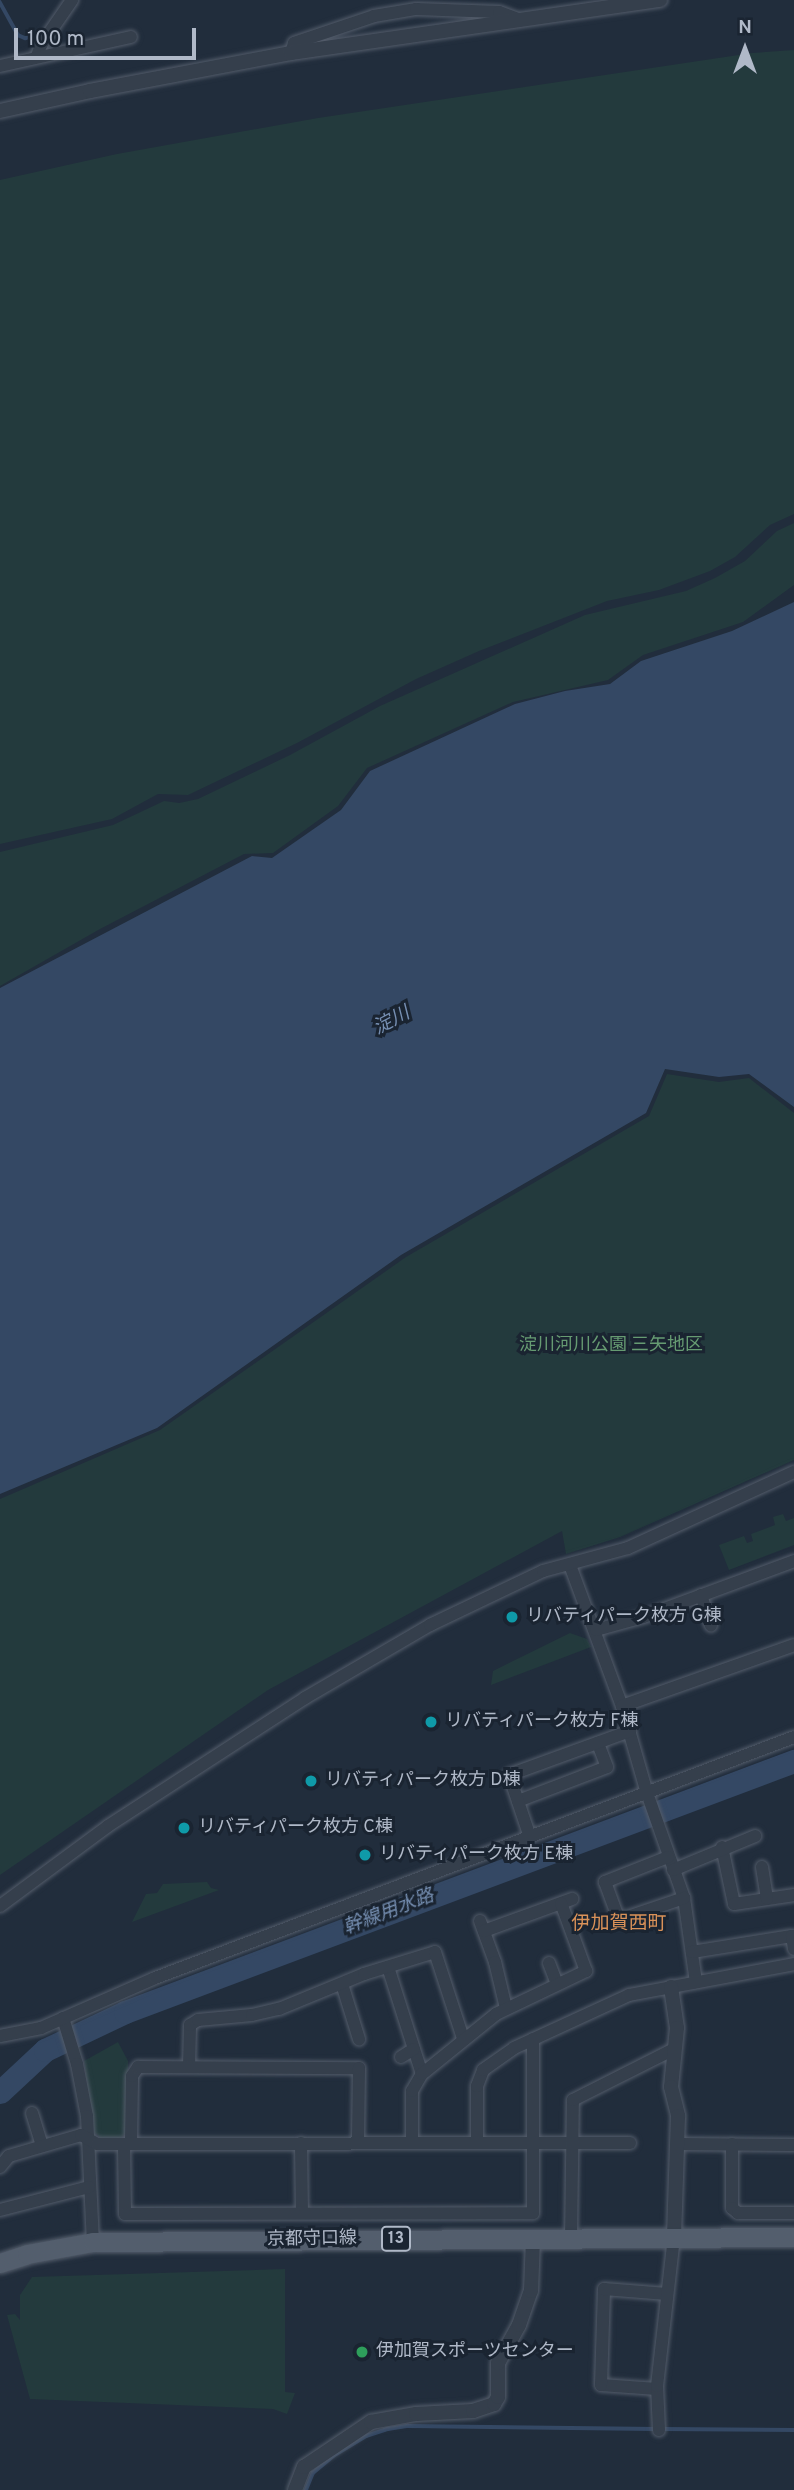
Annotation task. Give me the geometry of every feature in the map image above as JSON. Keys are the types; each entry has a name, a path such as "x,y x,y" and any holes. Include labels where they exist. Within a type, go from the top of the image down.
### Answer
{"main road":[{"name":"京都守口線","path":"0,2263 27,2254 93,2242 794,2237"}],"street":[{"path":"37,56 41,45 72,0"},
{"path":"0,111 291,53 660,0"},
{"path":"291,53 294,43 374,16 416,9 499,12 518,19"},
{"path":"0,66 131,37"},
{"path":"0,1906 108,1826 304,1698 430,1625 543,1571 628,1548 794,1474"},
{"path":"596,1630 794,1561"},
{"path":"570,1564 622,1706 647,1793 684,1898 696,1982"},
{"path":"701,1595 711,1625"},
{"path":"622,1706 794,1645"},
{"path":"530,1837 509,1774 629,1731"},
{"path":"0,2036 41,2028 155,1978 794,1737"},
{"path":"518,1801 607,1767 598,1743"},
{"path":"684,1898 618,1920 605,1882 671,1864 755,1836"},
{"path":"722,1847 734,1904 794,1895"},
{"path":"762,1867 768,1899"},
{"path":"412,2143 412,2091 422,2074 463,2038 506,2008 586,1970 567,1901 482,1926 506,2008"},
{"path":"692,1952 792,1936 794,1950"},
{"path":"189,2067 190,2025 198,2020 252,2015 279,2009 388,1966 435,1952 463,2038"},
{"path":"550,1963 557,1984"},
{"path":"477,2143 477,2086 483,2070 533,2039 629,1995 794,1964"},
{"path":"388,1966 422,2074"},
{"path":"342,1984 359,2020 359,2039"},
{"path":"659,2430 657,2389 674,2237 678,2116 671,2087 677,2028 671,1987"},
{"path":"63,2018 77,2064 89,2140 93,2242"},
{"path":"358,2143 359,2068 138,2067 132,2076 125,2214 533,2213 533,2039"},
{"path":"401,2057 414,2049"},
{"path":"570,2238 573,2100 674,2049"},
{"path":"32,2113 42,2146"},
{"path":"0,2167 9,2156 81,2135 97,2144 629,2143"},
{"path":"301,2143 302,2213"},
{"path":"677,2144 794,2145"},
{"path":"732,2144 732,2208 738,2213 794,2213"},
{"path":"0,2210 89,2187"},
{"path":"295,2490 304,2468 371,2422 416,2414 472,2412 494,2404 498,2397 498,2363 519,2325 531,2291 533,2238"},
{"path":"657,2389 601,2385 604,2289 667,2294"}],"green space":[{"path":"794,50 794,514 770,525 735,557 710,571 659,590 607,601 479,651 416,679 297,743 188,795 158,794 112,819 0,844 0,180 117,154 318,118 752,53"},
{"path":"794,523 794,585 743,622 643,655 608,680 513,702 367,768 338,806 273,853 244,854 100,929 0,986 0,852 113,825 164,801 179,803 198,799 290,755 380,706 585,615 686,591 715,578 745,561 777,531"},
{"name":"淀川河川公園 三矢地区","path":"667,1074 719,1082 749,1078 794,1113 794,1460 620,1537 566,1554 562,1531 268,1690 0,1875 0,1499 160,1430 406,1257 649,1116"},
{"path":"783,1514 786,1521 794,1518 794,1545 729,1570 719,1545 744,1536 747,1543 753,1541 751,1534 775,1525 773,1517"},
{"path":"570,1633 587,1639 591,1647 491,1685 493,1671"},
{"path":"207,1882 211,1888 219,1890 132,1922 146,1894 157,1893 163,1884"},
{"path":"118,2042 128,2061 128,2130 121,2138 101,2138 94,2132 84,2061"},
{"path":"285,2269 285,2392 295,2393 287,2414 273,2409 30,2399 7,2315 15,2314 20,2320 20,2295 32,2277"}],"water":[{"name":"淀川","path":"794,602 794,1107 749,1074 719,1077 665,1069 646,1113 401,1255 157,1428 0,1494 0,988 252,856 272,858 341,810 370,771 515,704 565,691 610,684 641,661 732,631"}],"waterway":[{"path":"0,2 18,35 25,38 43,35"},
{"name":"幹線用水路","path":"0,2092 45,2050 125,2012 794,1761"},
{"path":"306,2490 313,2473 333,2456 366,2436 388,2429 408,2426 655,2429"},
{"path":"663,2429 794,2430"}],"place":[{"name":"リバティパーク枚方 G棟","path":"512,1617"},
{"name":"リバティパーク枚方 F棟","path":"431,1722"},
{"name":"リバティパーク枚方 D棟","path":"311,1781"},
{"name":"リバティパーク枚方 C棟","path":"184,1828"},
{"name":"リバティパーク枚方 E棟","path":"365,1855"},
{"name":"伊加賀スポーツセンター","path":"362,2352"}],"district":[{"name":"伊加賀西町","path":"619,1925"}]}
